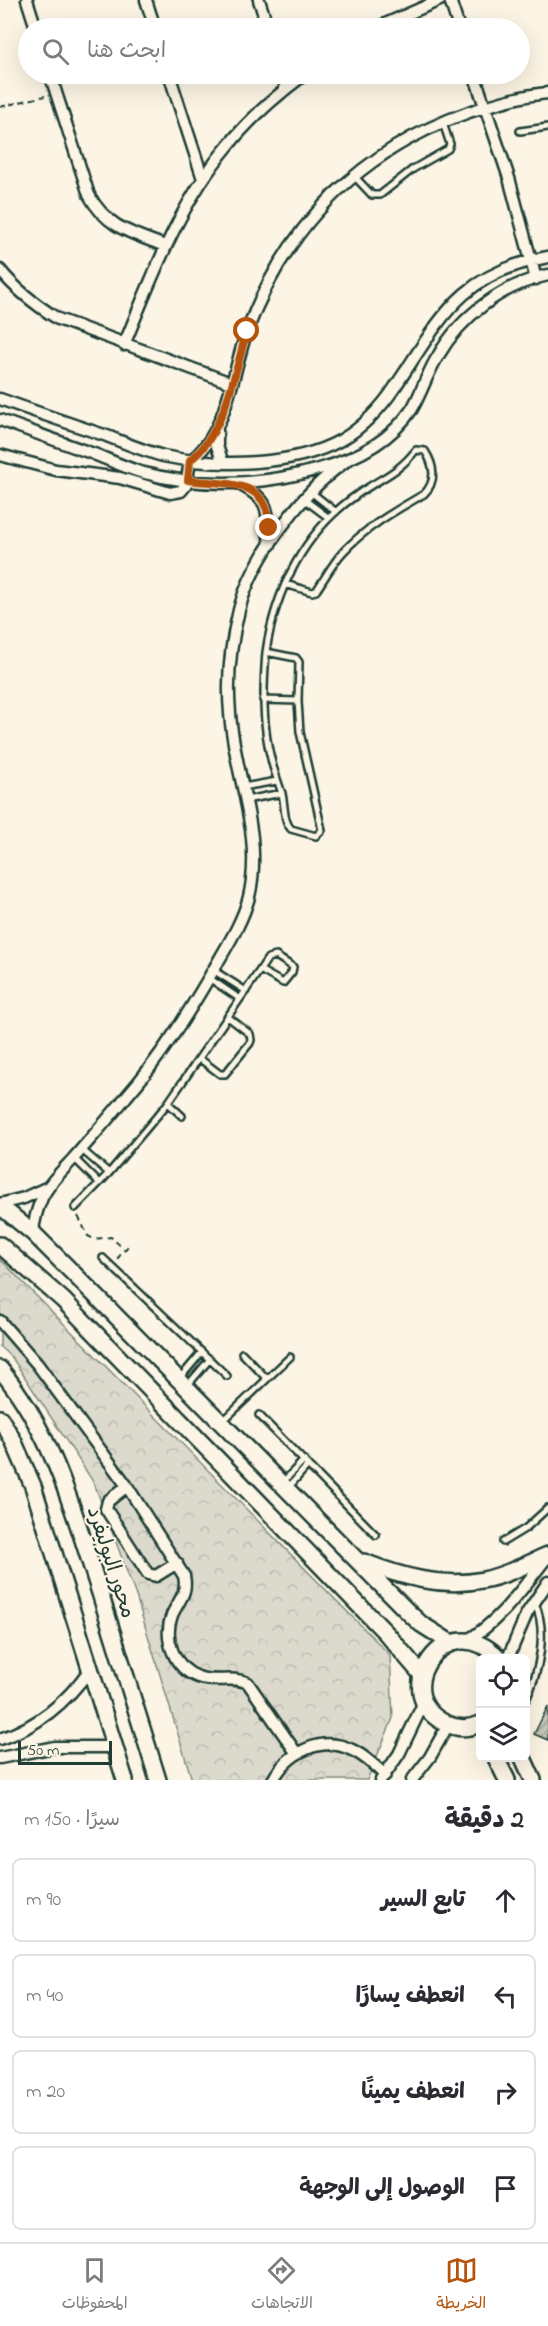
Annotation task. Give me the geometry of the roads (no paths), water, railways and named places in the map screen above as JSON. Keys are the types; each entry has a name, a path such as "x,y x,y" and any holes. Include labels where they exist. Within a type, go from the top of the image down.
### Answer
{"street":[{"path":"27,0 33,18"},
{"path":"146,0 152,18"},
{"path":"259,0 265,18"},
{"path":"398,18 440,0"},
{"path":"450,0 456,18"},
{"path":"54,84 89,195 96,208 118,228 165,246"},
{"path":"172,84 203,179"},
{"path":"285,84 286,88"},
{"path":"124,345 165,246 203,179 227,146 255,115 291,84"},
{"path":"477,84 509,178 536,279"},
{"path":"0,455 56,470 120,478 170,493 182,491 188,480 190,460 207,446 218,426 247,331 266,285 292,243 323,204 354,175 400,142 442,122 485,107 548,93"},
{"path":"1,399 161,455 223,463 262,462 293,457 339,442 350,435 384,401 430,332 462,296 502,270 548,257"},
{"path":"0,270 18,290 37,306 58,319 231,384"},
{"path":"0,420 140,472 188,480 239,484 279,480 346,460 376,445 401,423 413,407 437,356 466,320 503,292 548,275"},
{"path":"218,426 217,446 223,463"},
{"path":"33,1233 38,1209 48,1187 156,1060 211,974 240,920 248,898 255,862 252,826 230,713 231,660 240,608 270,546 307,495 346,460"},
{"path":"239,484 258,496 267,508 270,546"},
{"path":"48,1187 0,1205 33,1233 421,1624 458,1642 478,1643 494,1654"},
{"path":"0,1245 71,1309 386,1633 422,1675"},
{"path":"0,1321 38,1365 127,1486 184,1576 186,1588 172,1614 169,1629 170,1644 175,1658 185,1669 198,1677 212,1681 236,1678 248,1683 297,1754"},
{"name":"محور البوليفرد","path":"0,1369 15,1388 42,1432 62,1479 158,1780"},
{"path":"0,1418 13,1440 33,1486 125,1780"},
{"path":"127,1486 108,1501 106,1509 146,1571 156,1576 177,1563"},
{"path":"357,1560 400,1576 422,1580 465,1582 505,1574 548,1556"},
{"path":"476,1728 448,1725 438,1719 424,1702 422,1675 427,1661 437,1650 485,1629 503,1612 548,1556"},
{"path":"510,1654 520,1627 534,1601 548,1582"},
{"path":"0,1738 33,1724 58,1706 76,1689 90,1669"},
{"path":"273,1780 286,1762 297,1754 318,1745 341,1746 362,1755 383,1778 399,1754 424,1702"},
{"path":"412,1780 430,1757 448,1725"},
{"path":"0,1758 55,1747 115,1747"},
{"path":"498,1762 507,1780"},
{"path":"525,1762 533,1780"}],"lane":[{"path":"354,175 372,195 380,195 413,169 448,149 450,144 442,122"},
{"path":"520,131 548,127"},
{"path":"266,652 298,660 298,701 302,739 322,830 319,835 314,836 295,831 289,827 282,793 268,747 263,700 266,652 273,617 285,584 304,549 330,518 358,494 400,469 416,450 425,451 433,476 429,489 424,494 378,521 353,542 332,566 316,591 312,592 285,584"},
{"path":"307,495 336,512"},
{"path":"307,495 330,518"},
{"path":"263,700 298,701"},
{"path":"243,787 277,781"},
{"path":"246,800 282,793"},
{"path":"75,1208 109,1173 168,1103 268,958 276,956 294,969 283,983 260,970"},
{"path":"211,974 246,991"},
{"path":"211,974 240,999"},
{"path":"200,1059 220,1074 225,1074 250,1043 250,1034 228,1017"},
{"path":"168,1103 182,1116"},
{"path":"77,1153 109,1173"},
{"path":"77,1153 99,1183"},
{"path":"103,1258 227,1376"},
{"path":"182,1384 202,1352"},
{"path":"242,1353 267,1378"},
{"path":"221,1424 290,1357"},
{"path":"182,1384 210,1359"},
{"path":"260,1415 376,1535"},
{"path":"284,1486 306,1463"},
{"path":"503,1542 526,1528 548,1508"},
{"path":"530,1688 537,1672 541,1646 541,1621 534,1601"}]}
